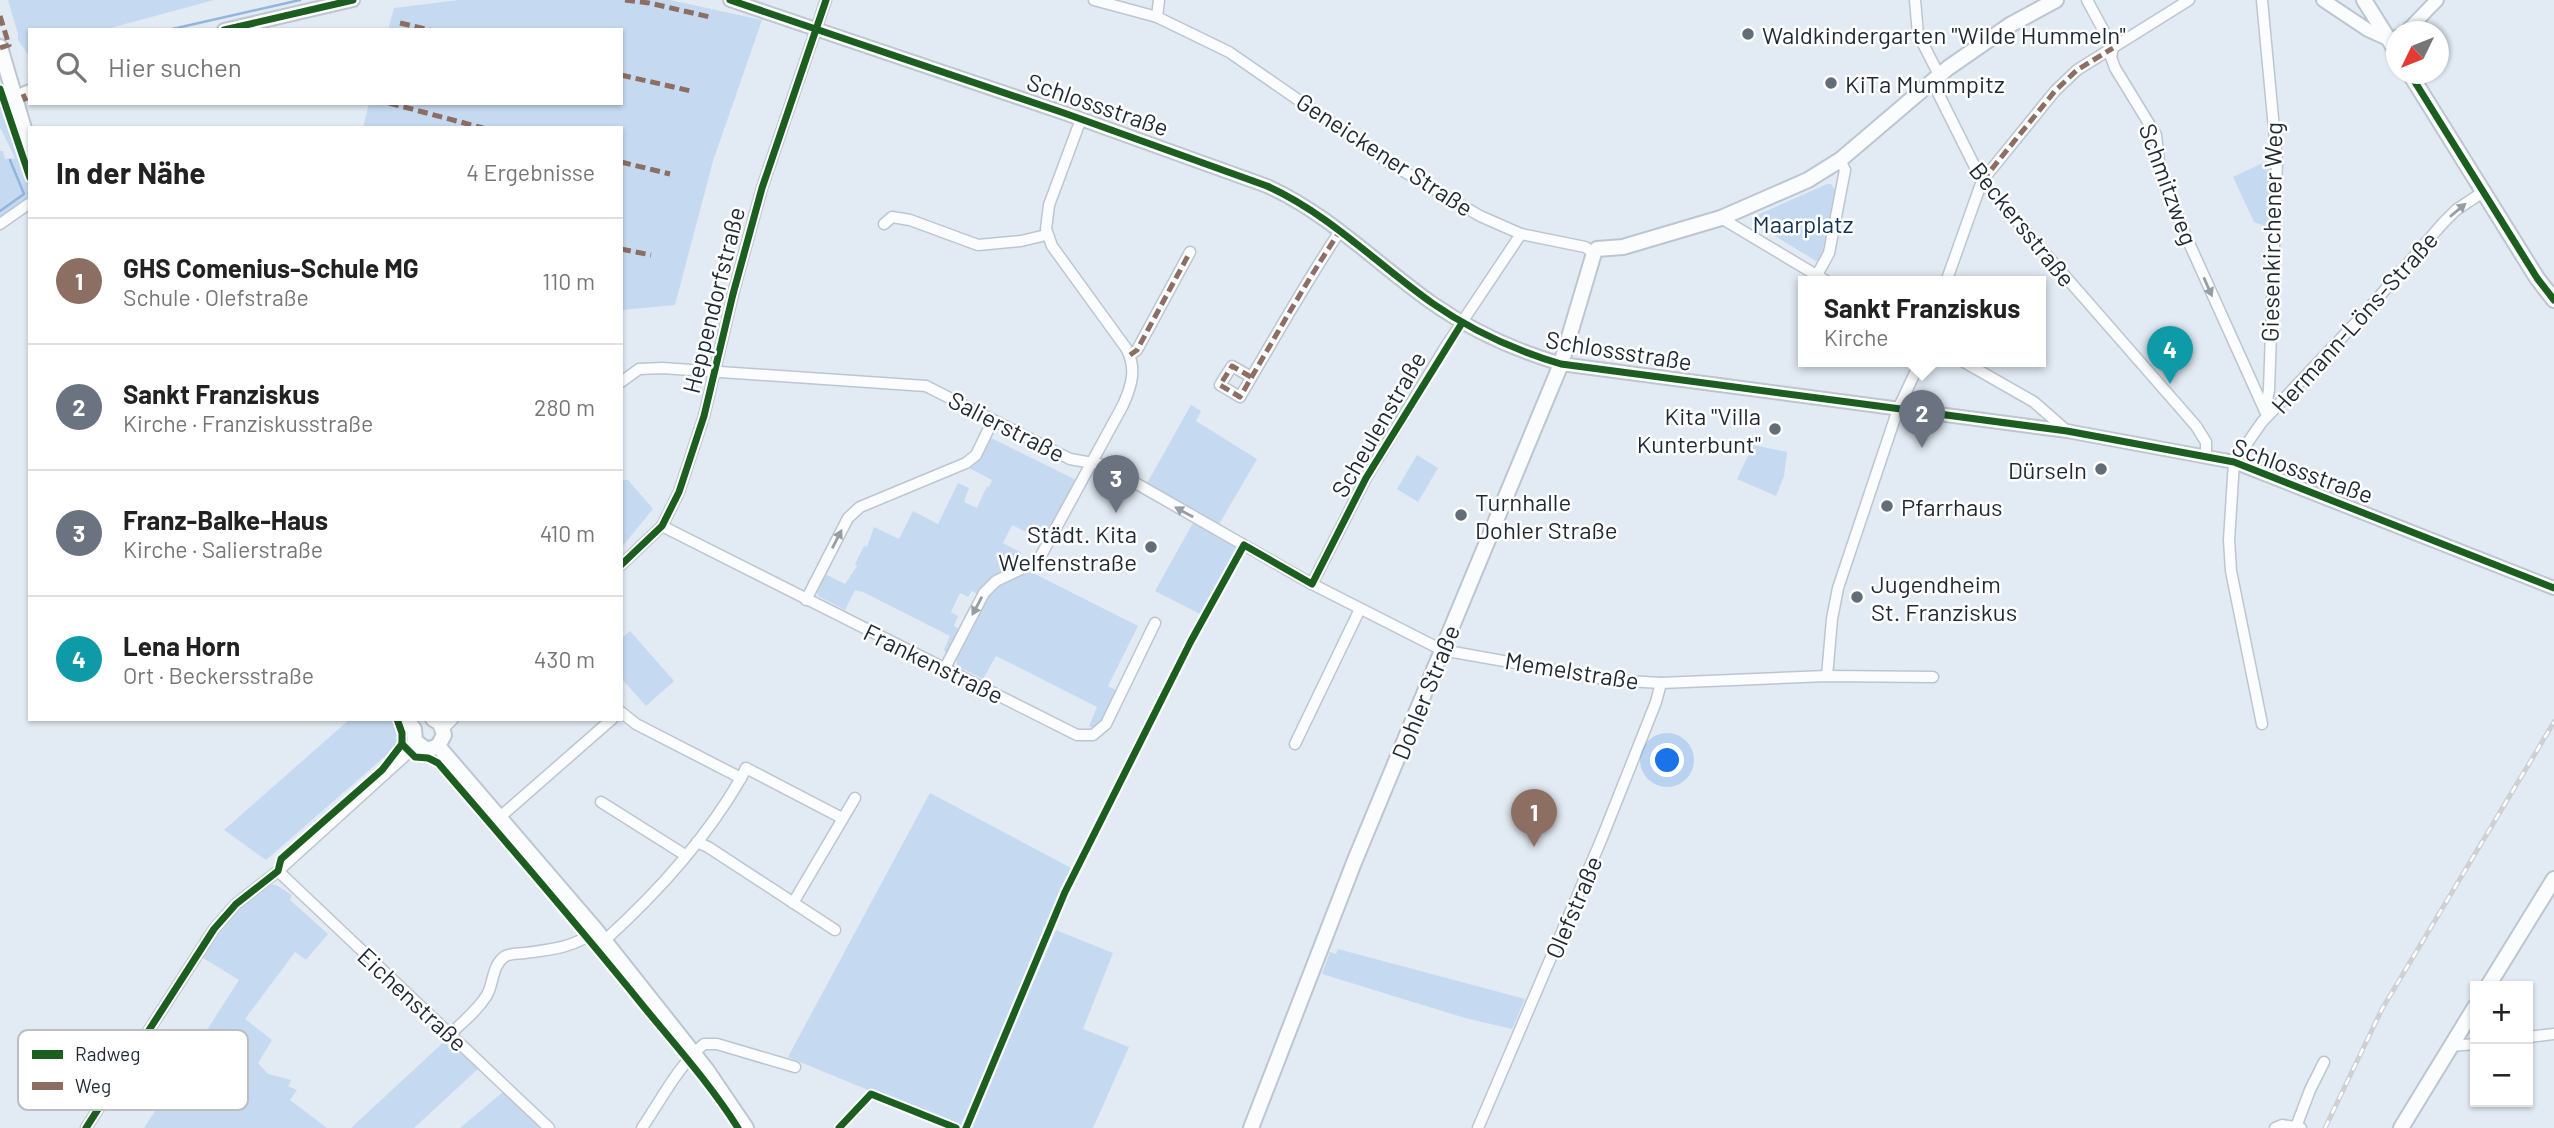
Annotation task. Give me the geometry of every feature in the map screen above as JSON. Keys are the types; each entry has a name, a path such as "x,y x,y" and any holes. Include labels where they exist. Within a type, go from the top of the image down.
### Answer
{"main road":[{"path":"1594,253 1602,248 1623,247 1721,218 1808,180 1840,160 1935,78 2010,24 2056,0"},
{"path":"2364,0 2386,31"},
{"path":"0,47 28,141"},
{"path":"2416,84 2537,278 2554,300"},
{"name":"Dohler Straße","path":"1251,1128 1350,872 1561,364 1594,253"},
{"path":"414,722 413,737 417,745 428,750 438,746 444,735 440,721"},
{"path":"438,746 600,935 725,1095 747,1128"},
{"path":"2491,981 2554,879"},
{"path":"2401,1128 2470,1015"}],"street":[{"path":"233,28 353,0"},
{"name":"Schlossstraße","path":"730,0 1081,119 1267,186 1293,198 1340,231 1462,323 1501,343 1561,364 2067,431 2206,455 2234,462 2554,588"},
{"path":"816,28 826,0"},
{"name":"Geneickener Straße","path":"1094,0 1157,17 1229,52 1391,164 1480,216 1521,234 1585,247 1594,253"},
{"path":"1157,17 1159,0"},
{"name":"Beckersstraße","path":"1915,0 1918,34 1982,181 2196,426 2206,442 2206,455"},
{"name":"Schmitzweg","path":"2087,0 2113,48 2111,57 2115,68 2156,135 2160,171 2185,234 2265,411"},
{"path":"1948,276 1982,181 2055,91 2077,70 2189,0"},
{"name":"Giesenkirchener Weg","path":"2262,0 2277,161 2269,390 2262,422"},
{"path":"2323,0 2368,30 2386,38"},
{"path":"2417,21 2437,0"},
{"name":"Heppendorfstraße","path":"623,563 662,526 679,492 714,372 762,187 816,28"},
{"path":"945,668 984,593 996,581 1038,561 1128,394 1133,378 1130,355 1046,235 1049,205 1081,119"},
{"path":"1721,218 1817,275 1829,253 1845,170 1840,160"},
{"name":"Hermann-Löns-Straße","path":"2234,462 2262,422 2456,209 2483,191"},
{"path":"0,224 28,204"},
{"path":"884,224 892,216 910,220 978,245 1021,241 1046,235"},
{"path":"1251,377 1340,231"},
{"name":"Scheulenstraße","path":"1312,584 1366,478 1521,234"},
{"path":"1130,355 1137,350 1190,252"},
{"path":"1827,676 1832,619 1838,588 1898,409 1918,367"},
{"path":"1973,367 2034,402 2067,431"},
{"name":"Salierstraße","path":"623,380 632,373 648,368 926,386 1070,459 1104,465 1312,584"},
{"path":"806,600 848,518 860,507 966,463 976,455 993,420"},
{"path":"2234,462 2229,540 2231,572 2262,724"},
{"name":"Frankenstraße","path":"662,526 1077,735 1093,735 1106,724 1156,623"},
{"name":"Memelstraße","path":"1312,584 1442,650 1610,680 1661,683 1827,676 1933,677"},
{"path":"1295,744 1360,609"},
{"name":"Olefstraße","path":"1478,1128 1602,838 1661,683"},
{"path":"623,714 636,724 741,778"},
{"path":"500,817 610,721"},
{"path":"149,1030 214,929 236,904 278,871 417,745"},
{"path":"450,1034 477,1009 488,993 494,968 506,955 567,945 600,935 636,912 722,812 746,768 842,818"},
{"path":"793,903 855,798"},
{"path":"601,802 685,855"},
{"path":"697,842 835,930"},
{"name":"Eichenstraße","path":"278,871 549,1128"},
{"path":"2533,1036 2554,1034"},
{"path":"642,1128 693,1053 704,1044 717,1044 795,1067"},
{"path":"2451,1046 2470,1044"},
{"path":"2275,1128 2282,1125 2299,1128 2310,1090 2323,1062"},
{"path":"86,1128 98,1110"}],"green space":[{"path":"8,0 214,0 110,28 28,28 28,54 18,40"},
{"path":"459,0 670,0 762,20 713,161 675,305 623,310 623,126 363,126 369,105 623,105 623,28 389,28 394,8"},
{"path":"0,92 28,172 28,204 0,224 0,151 3,151 5,159 15,158 0,127"},
{"path":"2273,158 2270,228 2254,222 2233,177"},
{"name":"Maarplatz","path":"1831,184 1836,191 1821,259 1816,261 1754,223 1753,217"},
{"path":"1191,405 1201,411 1196,421 1257,459 1218,526 1146,485"},
{"path":"991,438 1076,480 1043,540 1012,525 1003,543 1022,553 1017,565 989,579 979,595 972,591 968,597 960,593 951,612 958,616 954,626 960,630 948,655 944,650 950,636 863,592 855,590 845,610 818,596 817,591 825,574 845,584 857,566 855,564 864,546 867,547 874,527 899,539 913,511 938,524 958,483 969,488 964,502 977,508 992,480 969,468 980,458"},
{"path":"1753,445 1787,452 1784,476 1776,496 1737,479"},
{"path":"1417,455 1438,468 1418,502 1397,489"},
{"path":"623,480 628,480 653,509 623,546"},
{"path":"1193,523 1240,549 1202,615 1155,591"},
{"path":"1029,571 1138,626 1108,686 1118,691 1104,720 1095,729 1089,726 1097,707 996,656 983,679 957,666 957,659 992,591 1002,583"},
{"path":"630,631 674,681 646,706 623,680 623,637"},
{"path":"348,721 395,721 398,725 398,745 266,860 224,830"},
{"path":"930,793 1073,869 966,1123 958,1127 788,1057"},
{"path":"268,884 276,885 292,895 290,900 328,934 306,960 295,952 245,1019 272,1040 258,1063 268,1074 291,1080 288,1086 297,1090 290,1100 327,1128 144,1128 156,1110 248,1110 248,1030 207,1030 239,980 200,956 245,900"},
{"path":"1056,930 1113,953 1083,1029 1129,1047 1093,1128 970,1128"},
{"path":"1338,949 1525,999 1512,1029 1465,1018 1322,974 1330,952 1336,954"},
{"path":"447,1039 479,1068 414,1128 351,1128"},
{"path":"503,1092 541,1128 460,1128"}],"waterway":[{"path":"177,28 300,0"},
{"path":"0,211 24,194 10,160"}],"railway":[{"path":"2325,1128 2382,1009 2554,722"}],"marked path":[{"path":"625,0 710,17"},
{"path":"0,16 9,45 0,48"},
{"path":"400,23 421,28"},
{"path":"1982,181 2055,91 2077,70 2113,48"},
{"path":"623,75 691,91"},
{"path":"23,94 26,101"},
{"path":"397,105 475,126"},
{"path":"623,162 670,174"},
{"path":"1251,377 1232,366 1220,385 1240,397 1340,231"},
{"path":"623,249 651,255"},
{"path":"1130,355 1137,350 1190,252"}],"cycle path":[{"path":"233,28 353,0"},
{"path":"730,0 1064,113 1267,186 1290,197 1332,225 1447,313 1494,339 1544,359 1561,364 2067,431 2234,462 2554,588"},
{"path":"623,563 662,526 679,492 704,416 762,188 826,0"},
{"path":"2416,84 2537,278 2554,300"},
{"path":"0,89 28,172"},
{"path":"966,1128 1065,892 1191,641 1244,545 1312,584 1366,478 1462,323"},
{"path":"149,1030 214,929 236,904 278,871 281,859 382,770 402,744 398,721"},
{"path":"402,744 415,757 428,758 438,763 681,1051 738,1128"},
{"path":"839,1128 871,1094 956,1128"},
{"path":"86,1128 98,1110"}],"place":[{"name":"Waldkindergarten \"Wilde Hummeln\"","path":"1748,34"},
{"name":"KiTa Mummpitz","path":"1831,83"},
{"name":"Lena Horn","path":"2170,384"},
{"name":"Kita \"Villa Kunterbunt\"","path":"1775,429"},
{"name":"Sankt Franziskus","path":"1922,448"},
{"name":"Dürseln","path":"2101,469"},
{"name":"Pfarrhaus","path":"1887,506"},
{"name":"Franz-Balke-Haus","path":"1116,513"},
{"name":"Turnhalle Dohler Straße","path":"1461,515"},
{"name":"Städt. Kita Welfenstraße","path":"1151,547"},
{"name":"Jugendheim St. Franziskus","path":"1857,597"},
{"name":"GHS Comenius-Schule MG","path":"1534,847"}]}
